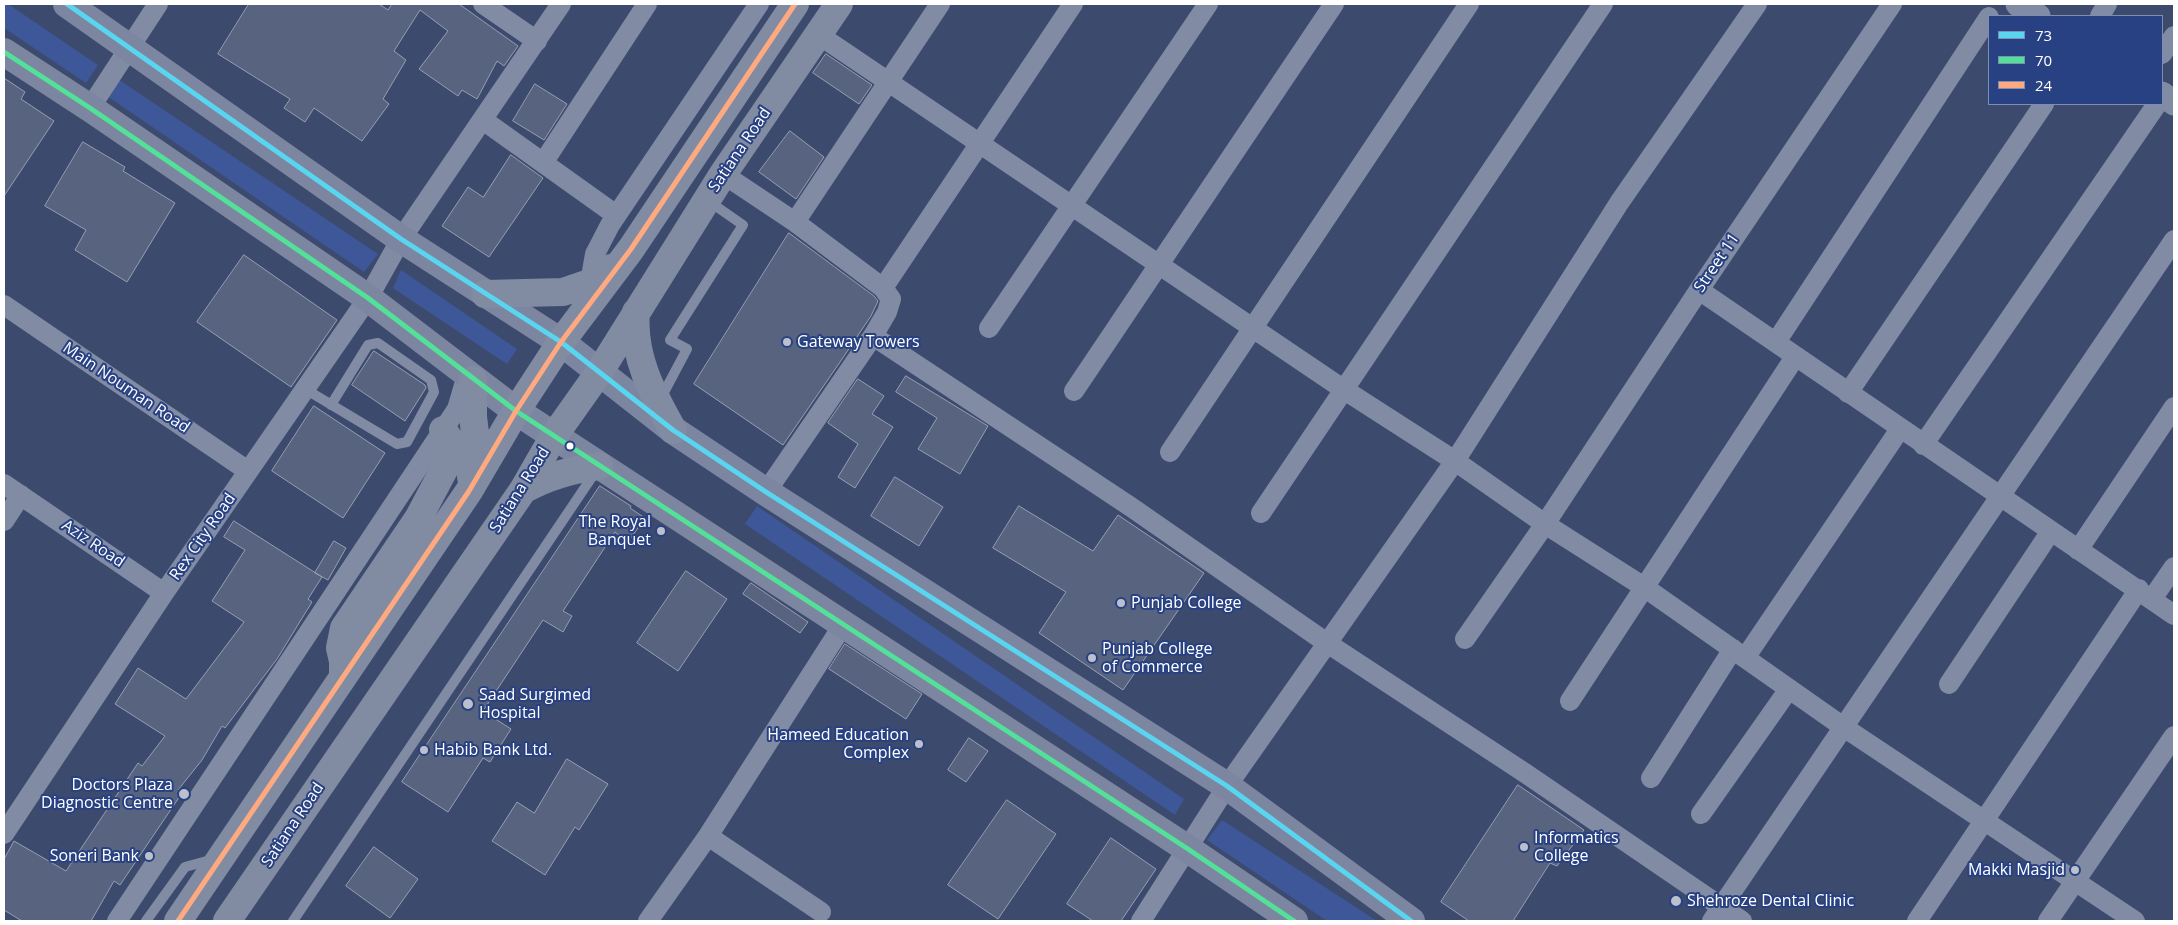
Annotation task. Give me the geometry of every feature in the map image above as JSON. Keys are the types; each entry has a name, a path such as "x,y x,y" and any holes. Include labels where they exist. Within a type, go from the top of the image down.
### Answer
{"main road":[{"path":"67,4 401,239 561,342 672,430 1227,786 1411,921"},
{"path":"178,921 468,491 516,411 561,342 632,249 796,4"},
{"name":"Satiana Road","path":"227,921 523,490 554,436 600,372 706,200 839,4"},
{"path":"4,52 90,108 368,298 516,411 1188,849 1294,921"},
{"path":"485,294 563,292 598,280 632,249"},
{"path":"636,312 635,322 639,355 650,388 672,430"},
{"path":"468,491 477,450 470,377"},
{"path":"343,677 343,661 340,648 344,628 419,517 447,464 450,440 443,430"},
{"path":"523,490 543,479 568,470 599,466"}],"street":[{"path":"90,108 158,4"},
{"path":"483,4 537,41"},
{"name":"Rex City Road","path":"4,834 164,593 368,298 401,239 561,4"},
{"path":"543,163 647,4"},
{"path":"590,283 596,254 616,215 758,4"},
{"path":"794,222 940,4"},
{"path":"883,288 1073,4"},
{"path":"989,328 1208,4"},
{"path":"1074,391 1334,4"},
{"path":"1170,452 1469,4"},
{"path":"1261,513 1603,4"},
{"path":"1141,921 1227,786 1455,461 1619,203 1758,4"},
{"name":"Street 11","path":"1465,639 1545,524 1699,290 1892,4"},
{"path":"1990,15 1998,4"},
{"path":"2018,4 2036,15"},
{"path":"2101,15 2107,4"},
{"path":"1776,342 1988,18"},
{"path":"819,35 887,83 979,142 1343,389 1455,461 1545,524 1644,587 1842,726 2135,921"},
{"path":"2163,52 2174,36"},
{"path":"1848,393 2043,105"},
{"path":"1924,445 2158,105"},
{"path":"483,120 616,215"},
{"path":"723,174 794,222 883,288 891,299 887,312 873,336 766,492"},
{"path":"1717,914 1842,726 2000,498 2174,240"},
{"path":"1699,290 2000,498 2146,594 2174,615"},
{"name":"Main Nouman Road","path":"4,304 248,471"},
{"path":"873,336 1131,507 1327,643 1525,773 1717,914 1742,921"},
{"path":"1570,701 1795,357"},
{"path":"117,921 457,409 470,377"},
{"path":"2078,550 2174,406"},
{"path":"1651,778 1900,429"},
{"name":"Aziz Road","path":"4,484 164,593"},
{"path":"4,520 21,495"},
{"path":"1949,684 2051,531"},
{"path":"1917,921 1985,821 2146,594 2174,567"},
{"path":"648,921 708,836 843,625"},
{"path":"1701,814 1789,689"},
{"path":"2048,921 2174,736"},
{"path":"708,836 824,918"}],"lane":[{"path":"658,403 687,349 670,340 743,225 706,200"},
{"path":"305,389 331,405 397,444 407,442 434,392 431,380 378,343 368,344 331,405"},
{"path":"293,921 599,466"},
{"path":"146,921 185,867 221,857"}],"shaded area":[{"path":"4,4 8,4 98,65 86,83 4,28"},
{"path":"118,79 378,254 364,272 107,96"},
{"path":"401,270 517,349 507,364 393,288"},
{"path":"757,506 1184,799 1175,815 745,524"},
{"path":"1222,820 1377,921 1327,921 1207,840"}],"building":[{"path":"249,4 379,4 388,10 392,4 459,4 518,46 504,66 497,61 477,99 462,90 458,96 419,69 448,31 420,10 394,51 406,60 383,99 389,104 362,141 314,108 305,122 284,108 290,99 218,54"},
{"path":"826,54 872,85 859,104 813,73"},
{"path":"4,78 25,92 21,99 54,121 4,196"},
{"path":"535,84 567,104 544,140 513,121"},
{"path":"790,131 824,157 796,199 759,172"},
{"path":"83,142 125,167 123,171 175,203 127,282 75,250 86,230 45,206"},
{"path":"511,155 543,178 489,257 442,226 468,187 483,197"},
{"name":"Gateway Towers","path":"789,233 874,296 878,301 871,316 783,445 694,384"},
{"path":"244,255 337,320 291,387 197,322"},
{"path":"374,351 425,385 426,388 405,421 352,385"},
{"path":"906,376 988,426 960,474 918,449 937,418 896,392"},
{"path":"858,379 884,396 872,414 893,427 855,488 838,477 858,444 828,423"},
{"path":"314,406 385,453 343,518 272,471"},
{"path":"895,477 943,507 919,546 871,516"},
{"path":"600,486 631,506 630,508 645,518 628,542 615,532 563,611 572,616 563,632 543,620 483,711 511,729 490,762 483,758 448,812 402,782"},
{"name":"Punjab College","path":"1019,506 1093,551 1118,515 1204,573 1123,690 1039,633 1066,592 993,548"},
{"path":"234,521 322,577 308,599 312,602 277,659 225,728 222,726 202,760 178,790 182,793 120,885 114,881 91,921 22,921 4,910 4,859 14,841 66,871 138,763 142,766 165,736 115,704 138,668 186,699 244,622 212,601 245,550 224,537"},
{"path":"334,541 346,548 328,580 315,573"},
{"path":"686,571 727,599 678,671 637,643"},
{"path":"751,583 808,622 800,633 743,594"},
{"path":"845,644 922,694 906,719 829,669"},
{"path":"969,738 988,751 966,782 948,770"},
{"path":"567,759 608,784 579,830 575,827 545,875 492,841 517,802 534,813"},
{"name":"Informatics College","path":"1518,785 1584,830 1557,866 1550,863 1513,921 1469,921 1441,902"},
{"path":"1007,800 1056,834 998,919 948,885"},
{"path":"1111,838 1156,869 1121,921 1093,921 1067,904"},
{"path":"374,847 418,879 390,918 346,886"}],"transit line":[{"name":"73","path":"67,4 401,239 561,342 673,430 766,492 1227,786 1411,921"},
{"name":"24","path":"178,921 469,491 516,411 561,342 631,249 795,4"},
{"name":"70","path":"4,52 90,108 368,298 516,411 1188,849 1294,921"}],"place":[{"name":"Gateway Towers","path":"787,342"},
{"name":"The Royal Banquet","path":"661,531"},
{"name":"Punjab College","path":"1121,603"},
{"name":"Punjab College of Commerce","path":"1092,658"},
{"name":"Saad Surgimed Hospital","path":"468,704"},
{"name":"Hameed Education Complex","path":"919,744"},
{"name":"Habib Bank Ltd.","path":"424,750"},
{"name":"Doctors Plaza Diagnostic Centre","path":"184,794"},
{"name":"Informatics College","path":"1524,847"},
{"name":"Soneri Bank","path":"149,856"},
{"name":"Makki Masjid","path":"2075,870"},
{"name":"Shehroze Dental Clinic","path":"1676,901"}]}
